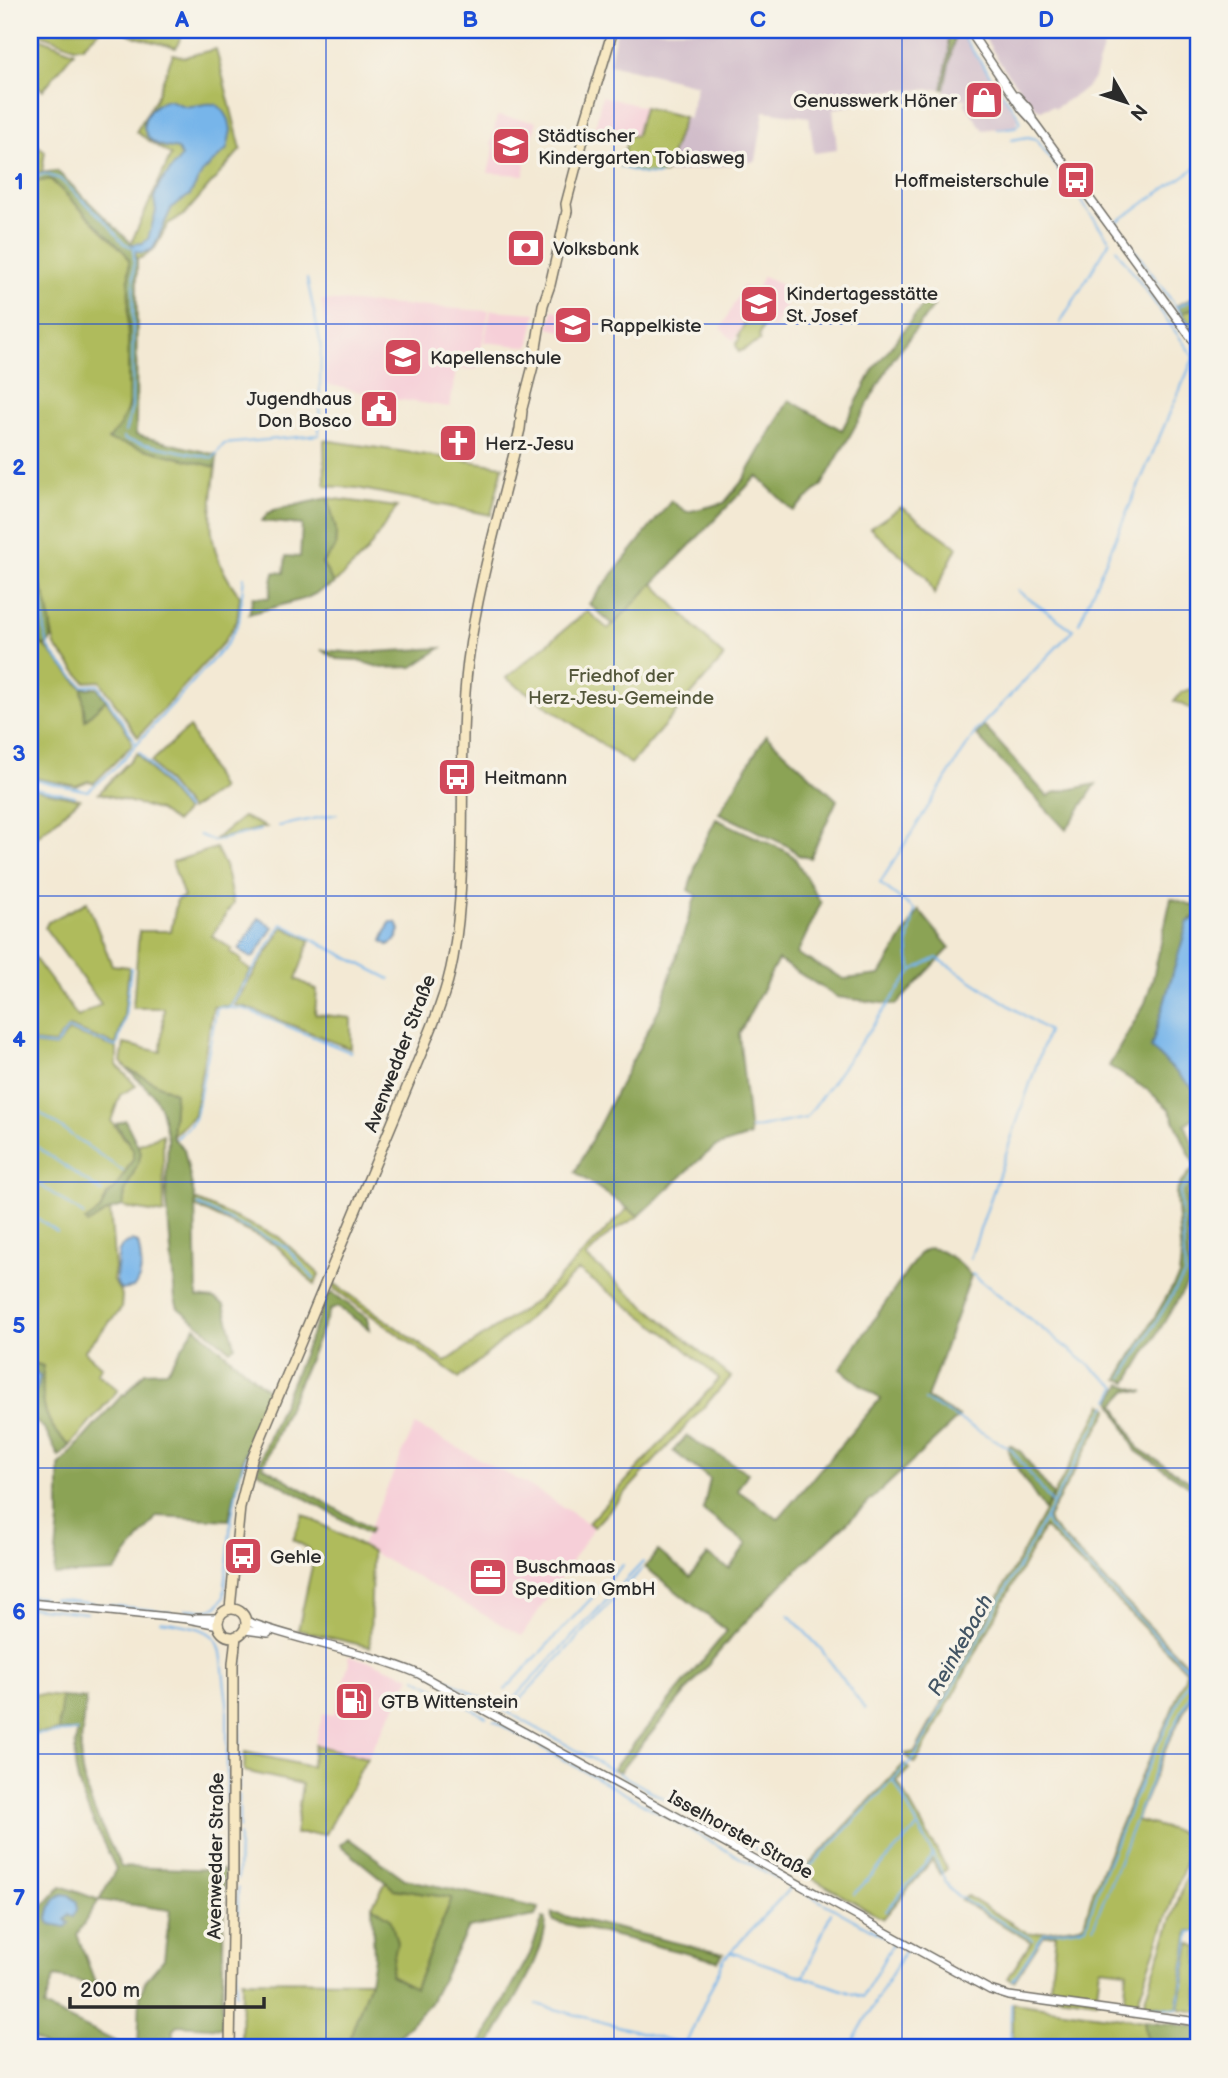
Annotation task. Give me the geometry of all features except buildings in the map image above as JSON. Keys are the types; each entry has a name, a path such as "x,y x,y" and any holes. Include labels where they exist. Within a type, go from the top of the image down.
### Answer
{"main road":[{"name":"Avenwedder Straße","path":"234,1610 234,1573 240,1507 252,1459 432,1024 452,961 459,905 464,706 468,662 522,422 522,411 566,204 584,136 589,127 589,114 599,66 610,30"},
{"path":"234,1610 246,1625 232,1636 220,1630 219,1622 234,1610"},
{"name":"Avenwedder Straße","path":"230,2048 233,1875 232,1636"}],"street":[{"path":"970,30 1198,346"},
{"path":"30,1603 219,1622"},
{"name":"Isselhorster Straße","path":"246,1625 375,1658 419,1674 1001,1995 1198,2022"}],"shaded area":[{"path":"617,30 947,30 949,52 942,89 853,92 854,105 833,109 837,150 814,153 809,117 764,111 756,161 665,174 684,117 689,118 697,85 609,64"},
{"path":"957,30 1018,118 1015,126 983,130 964,103 967,101 965,99 947,94 944,89"},
{"path":"980,30 1109,30 1093,80 1085,89 1055,108 1053,106 1041,110 1036,108 1006,72"},
{"path":"602,96 644,107 635,137 595,128"},
{"name":"Städtischer Kindergarten Tobiasweg","path":"497,116 537,121 529,151 526,151 524,175 488,173"},
{"name":"Kindertagesstätte St. Josef","path":"763,276 792,290 774,328 747,316 734,341 721,329 743,286 756,291"},
{"name":"Kapellenschule","path":"321,300 489,311 477,369 456,369 450,407 387,398 326,384 327,346"},
{"path":"491,310 536,313 529,347 484,342"},
{"name":"Rappelkiste","path":"553,310 597,323 593,338 549,328"},
{"path":"415,1425 530,1486 594,1527 522,1636 361,1546"},
{"path":"348,1656 411,1677 367,1758 315,1745 323,1713 334,1715 349,1662"}],"green space":[{"path":"30,30 100,30 82,47 74,47"},
{"path":"121,30 184,30 176,48"},
{"path":"947,30 956,30 942,89 949,52"},
{"path":"30,34 74,52 43,90 30,81"},
{"path":"216,49 241,149 185,214 168,224 155,248 137,259 131,243 171,155 136,132 156,98 173,54 184,57"},
{"path":"644,107 684,117 665,174 645,174 620,166 629,135 636,136"},
{"path":"30,140 45,151 42,172 30,174"},
{"path":"57,171 131,243 137,259 136,435 217,455 216,467 108,440 120,426 128,407 129,260 51,179 30,183 30,174"},
{"path":"50,179 129,260 128,408 120,427 109,440 216,467 212,534 221,565 240,596 237,621 223,643 138,737 100,681 85,682 55,646 41,584 30,575 30,183"},
{"path":"1198,295 1198,306 1182,313 1176,306"},
{"path":"927,300 934,306 893,359 822,485 793,511 757,476 613,625 589,604 671,501 687,512 724,503 744,479 789,400 842,430 873,370"},
{"path":"1198,306 1198,334 1182,313"},
{"path":"748,317 764,325 759,335 760,341 739,352 736,345 740,337 738,336"},
{"path":"324,440 503,466 491,515 357,488 325,486"},
{"path":"328,498 397,507 366,553 334,584 322,563 335,548 336,530"},
{"path":"328,498 336,530 335,548 322,563 334,584 307,598 249,614 253,597 269,598 274,572 284,573 286,556 300,557 302,525 262,521 274,510"},
{"path":"901,507 957,547 934,594 927,578 870,528"},
{"path":"30,575 37,581 47,604 52,639 45,646 38,643 34,601 30,595"},
{"name":"Friedhof der Herz-Jesu-Gemeinde","path":"653,583 724,657 631,764 506,678 587,611 608,629"},
{"path":"38,643 45,646 82,688 85,719 106,700 130,736 132,745 94,783 88,781 76,786 30,777 30,655"},
{"path":"441,648 413,667 382,668 356,660 337,659 321,650 359,653"},
{"path":"82,688 97,688 106,700 85,720"},
{"path":"1198,689 1198,701 1193,710 1174,701 1182,692"},
{"path":"984,726 1048,797 1053,793 1096,784 1066,830 976,735"},
{"path":"189,727 221,789 190,810 151,762"},
{"path":"766,735 837,800 810,858 798,855 790,847 719,813"},
{"path":"137,753 186,811 176,822 158,810 99,793"},
{"path":"30,788 80,799 30,843"},
{"path":"243,817 266,827 214,840"},
{"path":"716,819 794,857 821,903 797,954 844,979 880,975 919,910 950,948 896,1005 837,997 778,960 739,1034 750,1136 715,1147 639,1216 575,1172 661,1005 696,895 688,890 702,847"},
{"path":"216,848 225,866 233,903 212,936 232,949 230,952 242,960 241,963 251,971 229,1006 213,1007 194,1115 172,1137 175,1093 127,1069 121,1062 124,1044 161,1052 164,1008 133,1008 139,931 171,931 177,899 184,897 172,862"},
{"path":"1171,898 1198,907 1198,917 1188,922 1151,1048 1198,1093 1198,1115 1185,1124 1198,1158 1198,1177 1186,1193 1189,1266 1198,1272 1198,1286 1189,1281 1128,1382 1118,1379 1179,1276 1181,1258 1176,1194 1180,1184 1195,1166 1169,1109 1149,1091 1109,1066 1145,1003"},
{"path":"87,902 112,965 129,967 124,1016 116,1045 69,1027 55,1044 30,1042 30,952 78,1017 101,1004 45,928 48,922"},
{"path":"283,927 310,940 296,979 317,990 315,1014 351,1018 351,1049 246,1007 234,1005"},
{"path":"69,1031 117,1048 117,1065 136,1086 120,1095 111,1121 133,1149 133,1159 115,1189 107,1195 100,1211 87,1224 110,1210 115,1268 113,1280 122,1295 121,1309 84,1351 102,1367 97,1373 118,1390 70,1446 48,1419 43,1401 43,1366 30,1362 30,1044 55,1047"},
{"path":"127,1069 175,1093 172,1137 184,1149 195,1200 197,1297 214,1299 224,1305 235,1346 230,1350 178,1308 166,1192 168,1139 161,1109 153,1094"},
{"path":"125,1120 141,1152 125,1191 123,1206 110,1210 87,1224 85,1221 100,1211 107,1195 115,1189 133,1159 133,1149 116,1124"},
{"path":"163,1134 164,1214 126,1208 123,1206 125,1191 139,1156 137,1145"},
{"path":"1198,1177 1198,1242 1190,1235 1186,1193"},
{"path":"195,1200 279,1237 319,1274 315,1285 276,1245 196,1207"},
{"path":"627,1209 639,1216 609,1234 586,1257 731,1377 594,1527 588,1523 719,1379 675,1340 578,1270 526,1321 459,1378 333,1288 335,1284 445,1362 537,1300"},
{"path":"929,1248 952,1258 971,1276 927,1398 959,1417 781,1585 733,1635 619,1772 613,1769 727,1631 645,1567 658,1551 690,1577 708,1555 729,1569 747,1544 703,1510 710,1479 673,1451 686,1436 748,1473 737,1490 778,1519 880,1399 840,1369 919,1254"},
{"path":"333,1293 367,1318 369,1329 338,1307 330,1310 263,1466 371,1529 368,1534 257,1471 266,1443 328,1295"},
{"path":"195,1327 270,1392 244,1456 229,1520 157,1516 114,1572 54,1575 59,1521 59,1466 145,1372 167,1371"},
{"path":"30,1362 43,1366 43,1401 48,1419 70,1446 59,1457 44,1428 30,1418"},
{"path":"1122,1384 1144,1392 1128,1390 1115,1404 1138,1448 1198,1487 1198,1492 1136,1451 1111,1401"},
{"path":"1103,1404 1109,1409 1048,1518 1050,1524 1198,1676 1198,1683 1168,1743 1136,1820 1187,1834 1186,1861 1136,2006 1124,2004 1127,1971 1100,1968 1096,2001 1049,1995 1056,1934 1044,1935 1014,1981 1008,1978 1031,1942 961,1900 967,1896 1029,1934 1084,1924 1094,1889 1185,1677 1186,1670 1044,1527 917,1761 915,1763 905,1754 915,1752"},
{"path":"1010,1445 1021,1452 1053,1495 1045,1511 1011,1459 1008,1449"},
{"path":"303,1514 372,1552 370,1647 298,1630 314,1557 308,1548 293,1540"},
{"path":"30,1694 62,1697 58,1731 30,1734"},
{"path":"62,1697 86,1699 81,1767 95,1811 121,1867 224,1870 222,2028 178,2025 173,2030 173,2037 178,2043 223,2044 223,2048 138,2048 140,1995 146,1980 164,1959 170,1910 99,1900 116,1869 91,1818 77,1777 77,1731 58,1731"},
{"path":"315,1745 367,1758 326,1834 295,1834 302,1784 244,1771 245,1752 311,1767"},
{"path":"904,1764 909,1769 897,1781 947,1869 940,1874 932,1860 883,1919 796,1869 805,1869"},
{"path":"348,1838 405,1879 539,1908 535,1916 468,1928 430,2003 392,2048 346,2048 370,1981 374,1958 372,1906 390,1918 397,1942 390,1975 415,1988 452,1898 394,1889 340,1845"},
{"path":"1196,1860 1198,1931 1189,1931 1177,2009 1145,2004 1191,1863"},
{"path":"386,1882 394,1889 452,1898 415,1988 390,1975 372,1906"},
{"path":"61,1886 99,1900 77,1934 96,1985 54,1977 44,2007 129,2048 48,2048 30,2037 30,1955 39,1950 37,1913"},
{"path":"552,1913 723,1954 718,1961 553,1921"},
{"path":"543,1918 546,1919 540,1950 525,1983 488,2048 478,2048 530,1954"},
{"path":"1190,1943 1198,1947 1198,2012 1179,2009"},
{"path":"242,1980 370,1981 346,2048 241,2048"},
{"path":"1013,2003 1144,2021 1148,2048 1013,2048"},
{"path":"1144,2021 1198,2027 1198,2048 1148,2048"}],"water":[{"path":"169,100 185,106 215,104 219,107 229,120 231,130 227,149 202,173 190,195 172,207 153,249 147,252 135,251 132,244 143,243 148,239 156,211 154,198 159,185 181,157 178,149 154,142 144,128 144,121 151,110"},
{"path":"1198,917 1198,1093 1151,1048 1188,922"},
{"path":"259,918 273,927 251,958 239,949"},
{"path":"390,922 397,923 400,930 396,940 388,945 382,941"},
{"path":"133,1241 138,1243 140,1254 139,1279 133,1288 121,1290 116,1279 119,1251 123,1245"},
{"path":"31,1368 40,1377 35,1394 30,1398"},
{"path":"63,1894 69,1895 77,1902 73,1917 69,1914 65,1920 69,1923 66,1927 51,1924 48,1920 54,1901"}],"waterway":[{"path":"235,36 238,30"},
{"path":"958,30 1019,117 1020,122 1015,127 997,129"},
{"path":"1011,140 1028,137 1036,139 1110,241 1060,323"},
{"path":"1198,166 1115,223 1198,337"},
{"path":"620,167 660,175"},
{"path":"30,178 45,174 60,179 108,224 123,243 134,248 132,408 125,432"},
{"path":"1116,249 1198,363"},
{"path":"124,437 125,440 213,458 224,444 319,435 321,345 307,279"},
{"path":"1177,307 1198,297"},
{"path":"1079,623 1194,357"},
{"path":"30,779 88,791 113,770 226,645 239,622 244,577"},
{"path":"30,583 43,605 46,639 52,652 83,686 98,685 134,739 135,745"},
{"path":"1018,591 1073,630"},
{"path":"912,970 909,947 915,910 880,883 976,731 1074,629"},
{"path":"139,752 186,809"},
{"path":"30,787 75,796"},
{"path":"279,826 337,814"},
{"path":"199,835 214,841 261,830"},
{"path":"229,1008 282,924 390,979"},
{"path":"751,1129 806,1118 913,970 937,958 1048,1031 970,1259"},
{"path":"30,1043 55,1046 68,1029 117,1047 125,1017 131,968"},
{"path":"176,1138 196,1115 217,1007 245,1009 350,1052"},
{"path":"30,1106 123,1171"},
{"path":"30,1142 102,1192"},
{"name":"Reinkebach","path":"1123,1377 1185,1274 1180,1192 1198,1168"},
{"path":"30,1178 84,1215"},
{"path":"198,1205 286,1247 314,1279"},
{"path":"30,1213 57,1232"},
{"path":"972,1274 1117,1387 1110,1400"},
{"path":"925,1400 1011,1449 1052,1503"},
{"name":"Reinkebach","path":"803,1874 914,1758 1107,1405"},
{"path":"186,1609 212,1608 224,1598 231,1521 239,1477 253,1436"},
{"path":"1013,1980 1044,1933 1086,1927 1102,1877 1143,1777 1191,1675 1048,1526 1045,1517"},
{"path":"513,1699 643,1562"},
{"path":"505,1690 623,1565"},
{"path":"519,1700 642,1569"},
{"path":"30,1596 43,1598"},
{"path":"53,1599 170,1612"},
{"path":"30,1607 87,1613"},
{"path":"789,1615 820,1648 865,1709"},
{"path":"160,1621 200,1629 211,1634 221,1651 227,1702 227,1871"},
{"path":"241,1650 241,1678"},
{"path":"430,1670 496,1706"},
{"path":"416,1678 486,1717"},
{"path":"1093,1927 1166,1743 1198,1679"},
{"path":"240,1714 241,1686"},
{"path":"504,1710 612,1770"},
{"path":"239,1746 240,1720"},
{"path":"494,1721 791,1886"},
{"path":"30,1735 77,1731"},
{"path":"239,1754 239,1762"},
{"path":"239,1769 239,1788"},
{"path":"618,1773 795,1871 806,1870"},
{"path":"886,1911 933,1855 894,1781"},
{"path":"239,1795 239,1828"},
{"path":"854,1894 918,1827"},
{"path":"238,1879 239,1835"},
{"path":"933,1855 949,1888 959,1897 1033,1940"},
{"path":"793,1886 906,1949 849,2048"},
{"path":"236,1994 238,1888"},
{"name":"Reinkebach","path":"684,2048 724,1959 790,1888"},
{"path":"30,1909 39,1916"},
{"path":"804,1976 831,1913"},
{"path":"1146,2006 1178,2009 1190,1932 1198,1932"},
{"path":"730,1952 863,1997 893,1943"},
{"path":"1010,2048 1011,2003"},
{"path":"536,2004 684,2044"}],"place":[{"name":"Genusswerk Höner","path":"984,100"},
{"name":"Städtischer Kindergarten Tobiasweg","path":"511,146"},
{"name":"Hoffmeisterschule","path":"1076,180"},
{"name":"Volksbank","path":"526,248"},
{"name":"Kindertagesstätte St. Josef","path":"759,304"},
{"name":"Rappelkiste","path":"573,325"},
{"name":"Kapellenschule","path":"403,357"},
{"name":"Jugendhaus Don Bosco","path":"379,409"},
{"name":"Herz-Jesu","path":"458,443"},
{"name":"Heitmann","path":"457,777"},
{"name":"Gehle","path":"243,1556"},
{"name":"Buschmaas Spedition GmbH","path":"488,1577"},
{"name":"GTB Wittenstein","path":"354,1701"}]}
